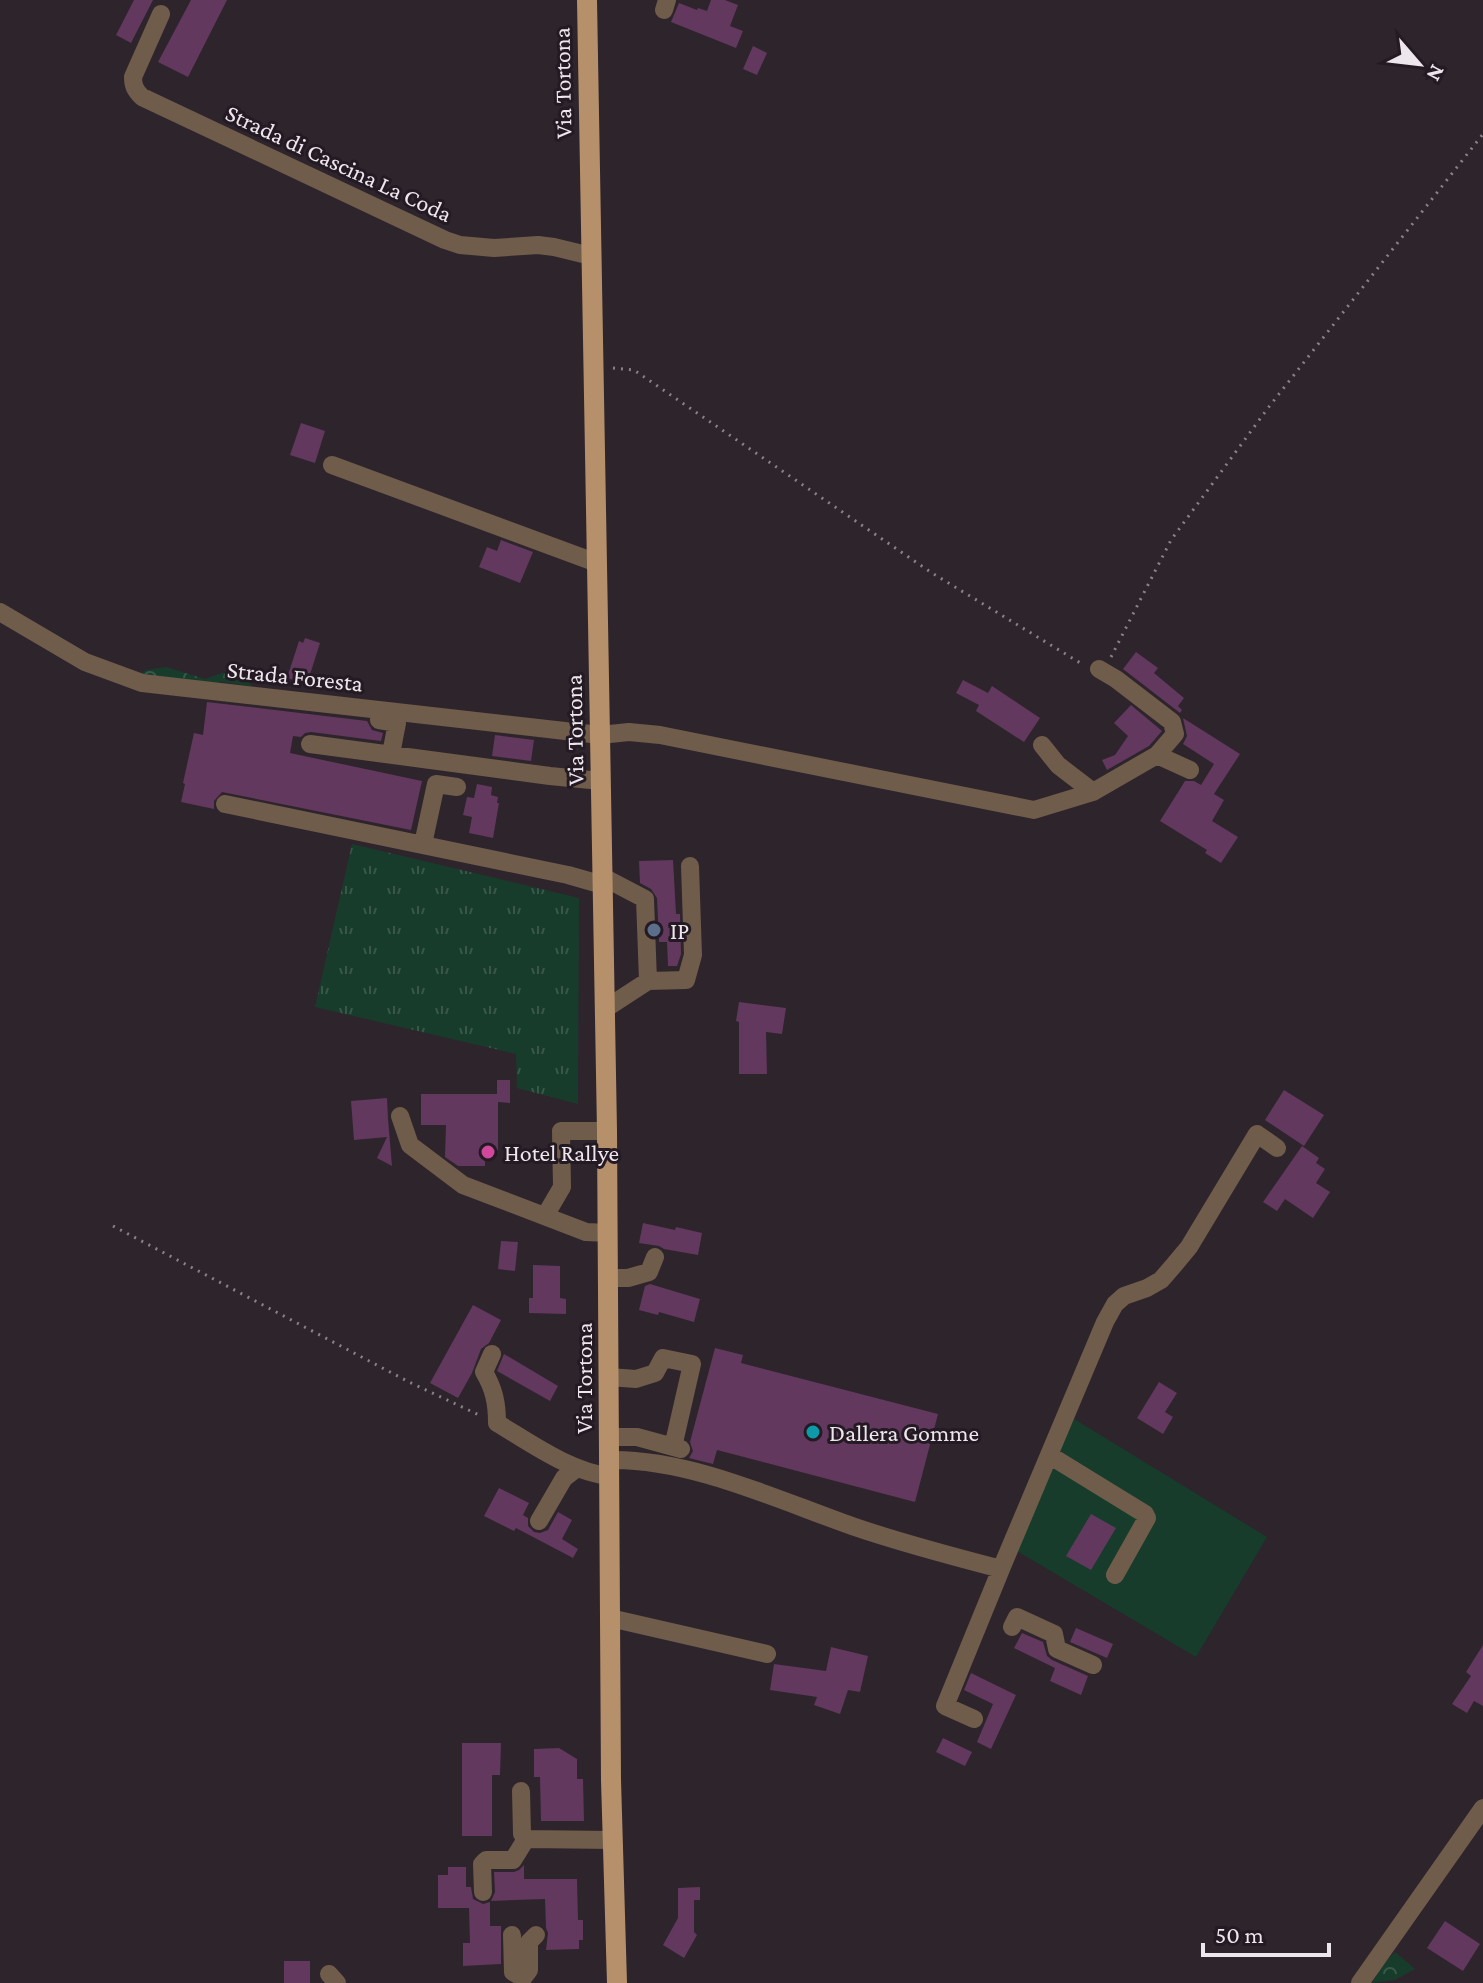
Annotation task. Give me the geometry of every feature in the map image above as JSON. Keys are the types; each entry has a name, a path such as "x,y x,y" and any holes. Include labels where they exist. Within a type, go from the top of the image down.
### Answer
{"main road":[{"name":"Via Tortona","path":"587,0 607,1131 610,1618 617,1983"}],"street":[{"name":"Strada di Cascina La Coda","path":"161,14 133,77 135,91 155,104 445,240 460,245 494,248 538,245 591,256"},
{"path":"332,465 597,563"},
{"name":"Strada Foresta","path":"0,612 85,662 142,683 600,735 629,732 660,735 1034,810 1093,792 1157,755"},
{"path":"1099,669 1172,722 1175,734 1157,755 1190,770"},
{"path":"379,720 397,723 391,754"},
{"path":"310,744 601,781"},
{"path":"1042,745 1058,765 1093,792"},
{"path":"423,844 436,784 457,787"},
{"path":"225,804 603,881 645,899 648,981"},
{"path":"605,1009 648,981 686,980 693,955 690,866"},
{"path":"400,1116 410,1145 463,1185 586,1232 608,1233"},
{"path":"545,1216 562,1187 561,1131 607,1131"},
{"path":"974,1719 945,1706 1105,1322 1115,1304 1124,1296 1161,1280 1189,1247 1257,1134 1277,1148"},
{"path":"608,1278 628,1278 649,1272 655,1257"},
{"path":"492,1354 484,1372 493,1386 497,1423 577,1468 596,1475 610,1468"},
{"path":"609,1377 636,1379 655,1373 663,1358 692,1364 677,1448 637,1437 609,1437"},
{"path":"1049,1455 1145,1514 1147,1518 1115,1575"},
{"name":"Via Tortona","path":"610,1468 624,1460 672,1466 740,1485 856,1527 1001,1569"},
{"path":"539,1521 564,1478 577,1468"},
{"path":"983,1613 1015,1629 1017,1617 1024,1619 1054,1634 1054,1655 1093,1665"},
{"path":"610,1618 767,1654"},
{"path":"521,1791 522,1834 526,1839"},
{"path":"1360,1983 1480,1820"},
{"path":"526,1839 613,1840"},
{"path":"483,1892 482,1864 486,1860 513,1860 526,1839"},
{"path":"512,1935 513,1972 523,1980 529,1970 529,1942 536,1935"}],"path":[{"path":"593,365 634,370 932,573 1087,667 1099,669 1109,659 1171,540 1268,408 1483,134"},
{"path":"113,1226 409,1382 497,1423"}],"green space":[{"path":"166,667 205,679 231,673 250,682 251,686 221,682 210,684 140,674"},
{"path":"352,844 579,898 578,1104 517,1088 516,1054 315,1007"},
{"path":"1071,1417 1267,1537 1196,1657 1015,1550 1048,1471 1061,1468 1066,1457 1057,1448"},
{"path":"1395,1952 1415,1969 1395,1980 1372,1983 1383,1964"}],"building":[{"path":"134,0 153,0 131,43 116,35"},
{"path":"191,0 227,0 188,77 158,62"},
{"path":"711,0 725,0 738,5 730,26 743,31 736,48 671,22 679,3 707,11"},
{"path":"753,46 767,53 757,75 743,69"},
{"path":"301,423 325,431 315,463 290,455"},
{"path":"501,540 533,552 520,583 479,567 487,547 497,551"},
{"path":"305,638 320,643 307,684 287,678 299,641 303,643"},
{"path":"1136,652 1158,668 1154,673 1184,698 1178,706 1182,710 1180,713 1123,669"},
{"path":"963,680 988,693 992,686 1040,718 1024,742 976,711 979,705 956,693"},
{"path":"207,702 367,721 372,730 383,733 381,741 311,732 301,737 293,736 290,753 422,781 411,830 222,792 214,801 214,809 181,802 194,733 203,735"},
{"path":"1131,705 1162,731 1149,746 1107,770 1102,760 1115,755 1128,736 1114,723"},
{"path":"1183,718 1240,754 1214,794 1224,800 1212,821 1238,837 1221,863 1205,853 1207,850 1160,821 1185,781 1201,785 1214,764 1183,744 1187,736"},
{"path":"495,735 534,740 531,761 492,756"},
{"path":"477,784 492,787 491,795 498,797 493,838 469,833 472,817 463,815 467,797 474,798"},
{"path":"673,860 681,954 677,966 668,966 667,942 659,942 657,898 651,889 640,883 639,861"},
{"path":"739,1002 786,1008 782,1034 766,1032 767,1074 739,1074 739,1022 736,1021"},
{"path":"497,1080 510,1080 510,1103 498,1102 498,1150 494,1150 494,1159 485,1159 485,1166 458,1166 445,1157 446,1125 421,1125 421,1094 497,1094"},
{"path":"1284,1090 1324,1115 1304,1146 1265,1120"},
{"path":"387,1098 392,1166 377,1158 387,1137 354,1140 351,1101"},
{"path":"1302,1146 1319,1158 1316,1163 1325,1169 1316,1183 1330,1192 1313,1218 1285,1199 1277,1211 1263,1202"},
{"path":"643,1223 702,1233 698,1255 639,1243"},
{"path":"501,1241 518,1242 515,1271 498,1269"},
{"path":"533,1265 560,1266 560,1298 566,1299 566,1314 529,1313 529,1298 533,1298"},
{"path":"650,1284 700,1299 694,1322 639,1310 645,1286"},
{"path":"473,1305 501,1320 489,1343 481,1349 458,1398 430,1383"},
{"name":"Dallera Gomme","path":"715,1348 743,1355 741,1363 938,1414 915,1502 717,1450 713,1464 689,1458 693,1451 690,1442"},
{"path":"504,1354 558,1386 550,1401 497,1371"},
{"path":"1159,1382 1177,1393 1165,1412 1173,1417 1163,1434 1137,1418"},
{"path":"499,1488 529,1503 523,1515 528,1518 528,1526 534,1532 548,1530 558,1512 572,1520 562,1539 578,1549 573,1558 516,1528 514,1531 484,1516"},
{"path":"1091,1514 1116,1528 1091,1570 1066,1556"},
{"path":"1076,1628 1113,1644 1107,1658 1070,1642"},
{"path":"1022,1633 1043,1642 1047,1656 1052,1660 1088,1676 1081,1695 1050,1681 1055,1668 1014,1648"},
{"path":"1483,1645 1483,1706 1474,1701 1467,1713 1452,1704 1471,1676 1466,1672"},
{"path":"831,1647 868,1656 860,1692 848,1690 840,1714 814,1705 817,1697 770,1690 774,1664 826,1671"},
{"path":"971,1673 1016,1695 991,1749 977,1742 993,1704 964,1690"},
{"path":"943,1738 972,1752 965,1766 936,1752"},
{"path":"462,1743 501,1743 500,1775 492,1775 492,1836 462,1836"},
{"path":"559,1748 577,1759 577,1779 583,1779 584,1821 541,1821 540,1777 534,1777 534,1749"},
{"path":"524,1865 524,1879 577,1879 578,1920 583,1920 583,1940 579,1940 579,1949 546,1950 545,1899 491,1901 495,1892 494,1872 514,1872"},
{"path":"448,1867 466,1867 466,1887 471,1887 473,1899 483,1904 490,1902 490,1926 501,1926 501,1964 463,1966 463,1943 470,1943 469,1908 438,1908 438,1875 448,1875"},
{"path":"700,1887 700,1900 694,1900 694,1932 697,1935 684,1958 663,1945 678,1918 678,1888"},
{"path":"1445,1921 1480,1944 1463,1971 1427,1948"},
{"path":"284,1961 310,1961 310,1983 284,1983"}],"place":[{"name":"IP","path":"654,930"},
{"name":"Hotel Rallye","path":"488,1152"},
{"name":"Dallera Gomme","path":"813,1432"}]}
